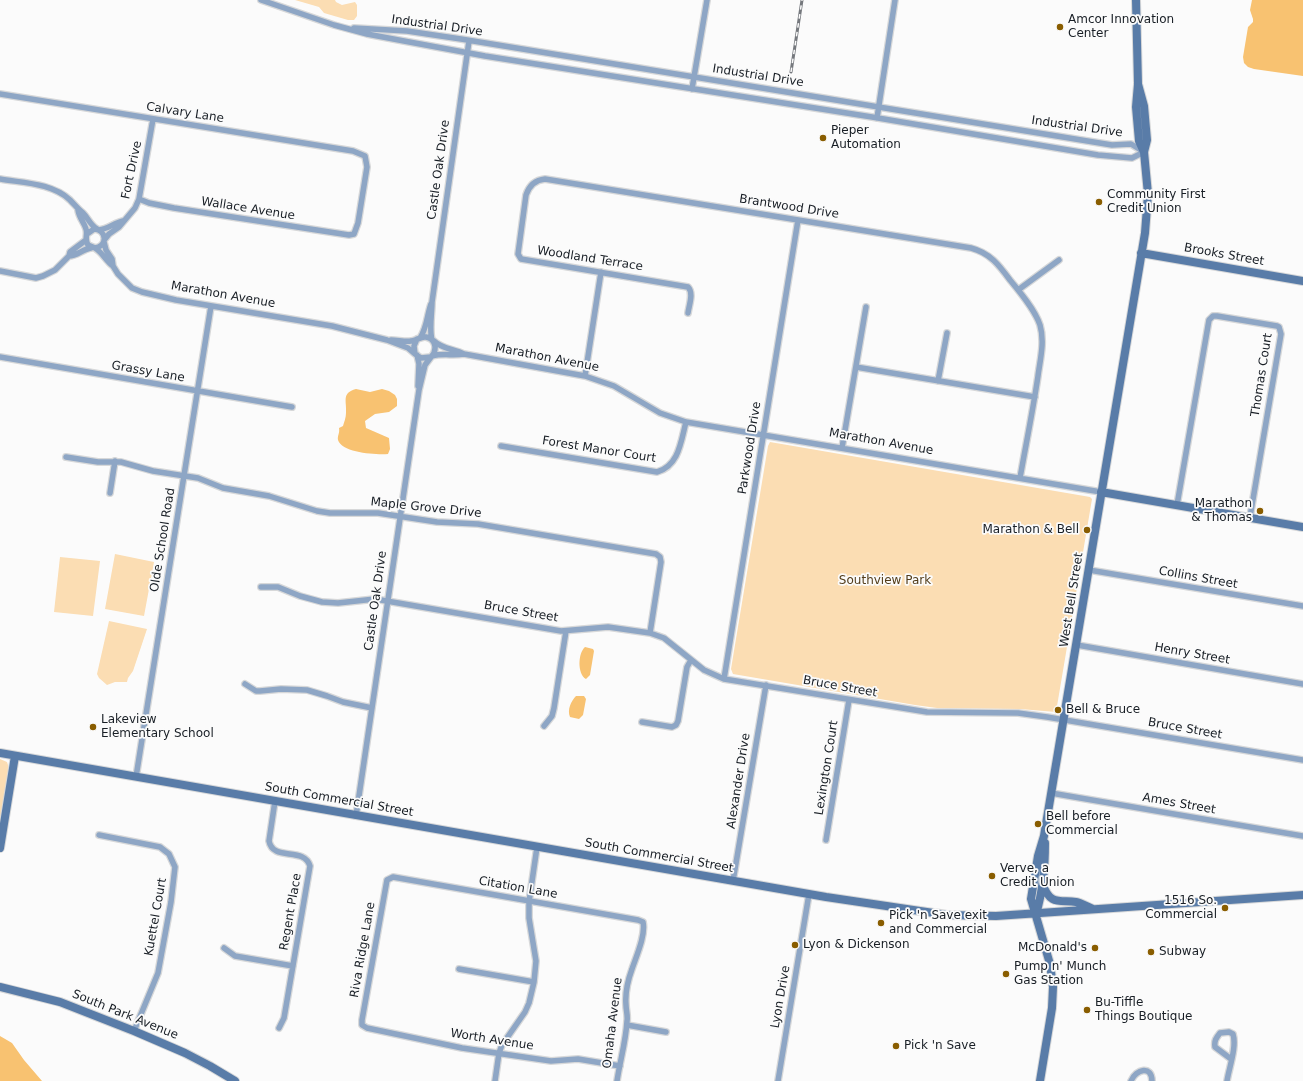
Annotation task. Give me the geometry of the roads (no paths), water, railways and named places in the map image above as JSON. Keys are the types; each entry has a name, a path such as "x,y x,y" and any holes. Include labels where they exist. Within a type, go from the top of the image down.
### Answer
{"main road":[{"path":"1136,0 1138,84 1136,107 1139,141 1144,152 1148,194 1145,233 1141,253"},
{"name":"Brooks Street","path":"1141,253 1303,281"},
{"name":"West Bell Street","path":"1036,914 1031,899 1038,856 1044,836 1052,793 1141,253"},
{"name":"Marathon Avenue","path":"1101,492 1303,527"},
{"name":"South Commercial Street","path":"0,753 809,894 947,915 996,916 1036,914 1303,895"},
{"path":"0,848 15,756"},
{"name":"West Bell Street","path":"1036,914 1040,901 1045,857 1044,836"},
{"path":"1042,883 1044,889 1052,899 1060,902 1077,902 1094,910"},
{"path":"1036,914 1050,964 1053,987 1052,1008 1040,1081"},
{"name":"South Park Avenue","path":"0,987 60,1002 134,1031 185,1053 234,1081"}],"street":[{"name":"Industrial Drive","path":"261,0 344,28 404,42 467,53 877,118 1113,158 1132,158 1144,152"},
{"path":"692,89 707,0"},
{"path":"877,118 895,0"},
{"name":"Industrial Drive","path":"344,28 407,31 879,106 1112,145 1131,144 1144,152"},
{"name":"Castle Oak Drive","path":"433,341 430,331 432,302 469,41"},
{"name":"Calvary Lane","path":"0,94 353,151 365,156 367,167 358,223 354,234"},
{"name":"Fort Drive","path":"105,240 109,234 119,227 135,208 139,199 153,119"},
{"name":"Brantwood Drive","path":"539,180 545,179 978,250 990,256 1018,290 1038,320 1042,334 1035,397 1020,478"},
{"path":"0,180 52,189 70,200 78,210 83,213 91,224 104,234 105,240 100,247 82,250 72,256 69,256"},
{"name":"Woodland Terrace","path":"539,180 530,186 526,195 518,254 519,257 524,260 688,287 691,294 688,313"},
{"name":"Wallace Avenue","path":"139,199 149,203 174,208 343,235 354,234"},
{"path":"78,210 79,216 86,227 88,245 93,248"},
{"name":"Parkwood Drive","path":"724,679 798,220"},
{"name":"Fort Drive","path":"98,229 106,229 123,221"},
{"path":"0,271 40,277 49,274 69,256 70,252 87,237 92,230 98,229"},
{"name":"Marathon Avenue","path":"105,240 106,250 112,259 113,266"},
{"name":"Marathon Avenue","path":"93,248 101,252 113,266 121,279 137,290 151,295 314,322 387,340 408,348 416,354"},
{"path":"1018,290 1059,260"},
{"path":"585,376 601,272"},
{"name":"Castle Oak Drive","path":"419,338 425,329 428,312 432,302"},
{"name":"Olde School Road","path":"136,777 211,306"},
{"path":"842,448 866,307"},
{"name":"Thomas Court","path":"1177,505 1209,320 1213,316 1217,316 1277,326 1279,327 1281,334 1250,517"},
{"path":"938,381 947,333"},
{"path":"426,337 433,341 435,349 431,356 423,359 416,354 414,346 419,338 426,337"},
{"name":"Marathon Avenue","path":"387,340 409,342 419,338"},
{"name":"Marathon Avenue","path":"433,341 441,347 457,350 464,354"},
{"name":"Castle Oak Drive","path":"416,354 420,364 419,390"},
{"name":"Marathon Avenue","path":"431,356 440,354 464,354 585,376 614,386 660,413 686,422 1101,492"},
{"name":"Castle Oak Drive","path":"356,816 419,390 425,365 431,356"},
{"name":"Grassy Lane","path":"0,357 292,407"},
{"path":"856,367 1035,397"},
{"name":"Forest Manor Court","path":"501,446 657,472 667,468 674,460 686,422"},
{"name":"Maple Grove Drive","path":"66,457 98,462 115,461 131,464 153,471 208,481 229,489 286,500 317,511 330,513 378,513 437,522 478,524 658,555 661,562 650,633"},
{"path":"110,493 115,461"},
{"name":"Collins Street","path":"1089,570 1303,606"},
{"name":"Bruce Street","path":"261,587 278,587 300,596 322,602 347,602 370,598 388,600 566,631 608,627 650,633 664,638 704,670 724,679 936,713 1018,713 1303,760"},
{"path":"544,726 552,716 554,708 566,631"},
{"name":"Henry Street","path":"1077,645 1303,684"},
{"path":"642,722 672,727 676,725 678,721 687,667 691,660"},
{"path":"245,684 256,691 280,689 307,690 343,702 372,708"},
{"name":"Alexander Drive","path":"734,881 766,685"},
{"name":"Lexington Court","path":"826,840 849,700"},
{"name":"Ames Street","path":"1052,793 1303,836"},
{"name":"Regent Place","path":"275,801 269,841 270,845 274,851 303,857 307,860 310,866 284,1018 279,1028"},
{"name":"Kuettel Court","path":"99,835 160,847 169,854 175,867 171,902 158,973 134,1031"},
{"path":"495,1081 499,1053 502,1045 525,1012 534,982 536,961 529,918 529,902 537,847"},
{"name":"Citation Lane","path":"388,878 643,922"},
{"name":"Riva Ridge Lane","path":"362,1025 386,882 388,878"},
{"name":"Lyon Drive","path":"778,1081 809,894"},
{"name":"Omaha Avenue","path":"617,1081 627,1025 626,993 632,969 639,950 644,926 643,922"},
{"path":"224,948 235,956 293,966"},
{"path":"459,969 534,982"},
{"name":"Worth Avenue","path":"362,1025 367,1028 446,1045 551,1061 578,1060 620,1066"},
{"path":"627,1025 666,1032"},
{"path":"1227,1081 1234,1043 1233,1034 1229,1032 1220,1033 1216,1037 1215,1047 1231,1059"},
{"path":"1131,1081 1137,1072 1145,1070 1151,1075 1152,1081"}],"railway":[{"path":"791,72 802,0"}],"place":[{"name":"Amcor Innovation Center","path":"1060,27"},
{"name":"Pieper Automation","path":"823,138"},
{"name":"Community First Credit Union","path":"1099,202"},
{"name":"Marathon & Thomas","path":"1260,511"},
{"name":"Marathon & Bell","path":"1087,530"},
{"name":"Bell & Bruce","path":"1058,710"},
{"name":"Lakeview Elementary School","path":"93,727"},
{"name":"Bell before Commercial","path":"1038,824"},
{"name":"Verve, a Credit Union","path":"992,876"},
{"name":"1516 So. Commercial","path":"1225,908"},
{"name":"Pick 'n Save exit and Commercial","path":"881,923"},
{"name":"Lyon & Dickenson","path":"795,945"},
{"name":"McDonald's","path":"1095,948"},
{"name":"Subway","path":"1151,952"},
{"name":"Pump n' Munch Gas Station","path":"1006,974"},
{"name":"Bu-Tiffle Things Boutique","path":"1087,1010"},
{"name":"Pick 'n Save","path":"896,1046"}],"park label":[{"name":"Southview Park","path":"885,581"}]}
